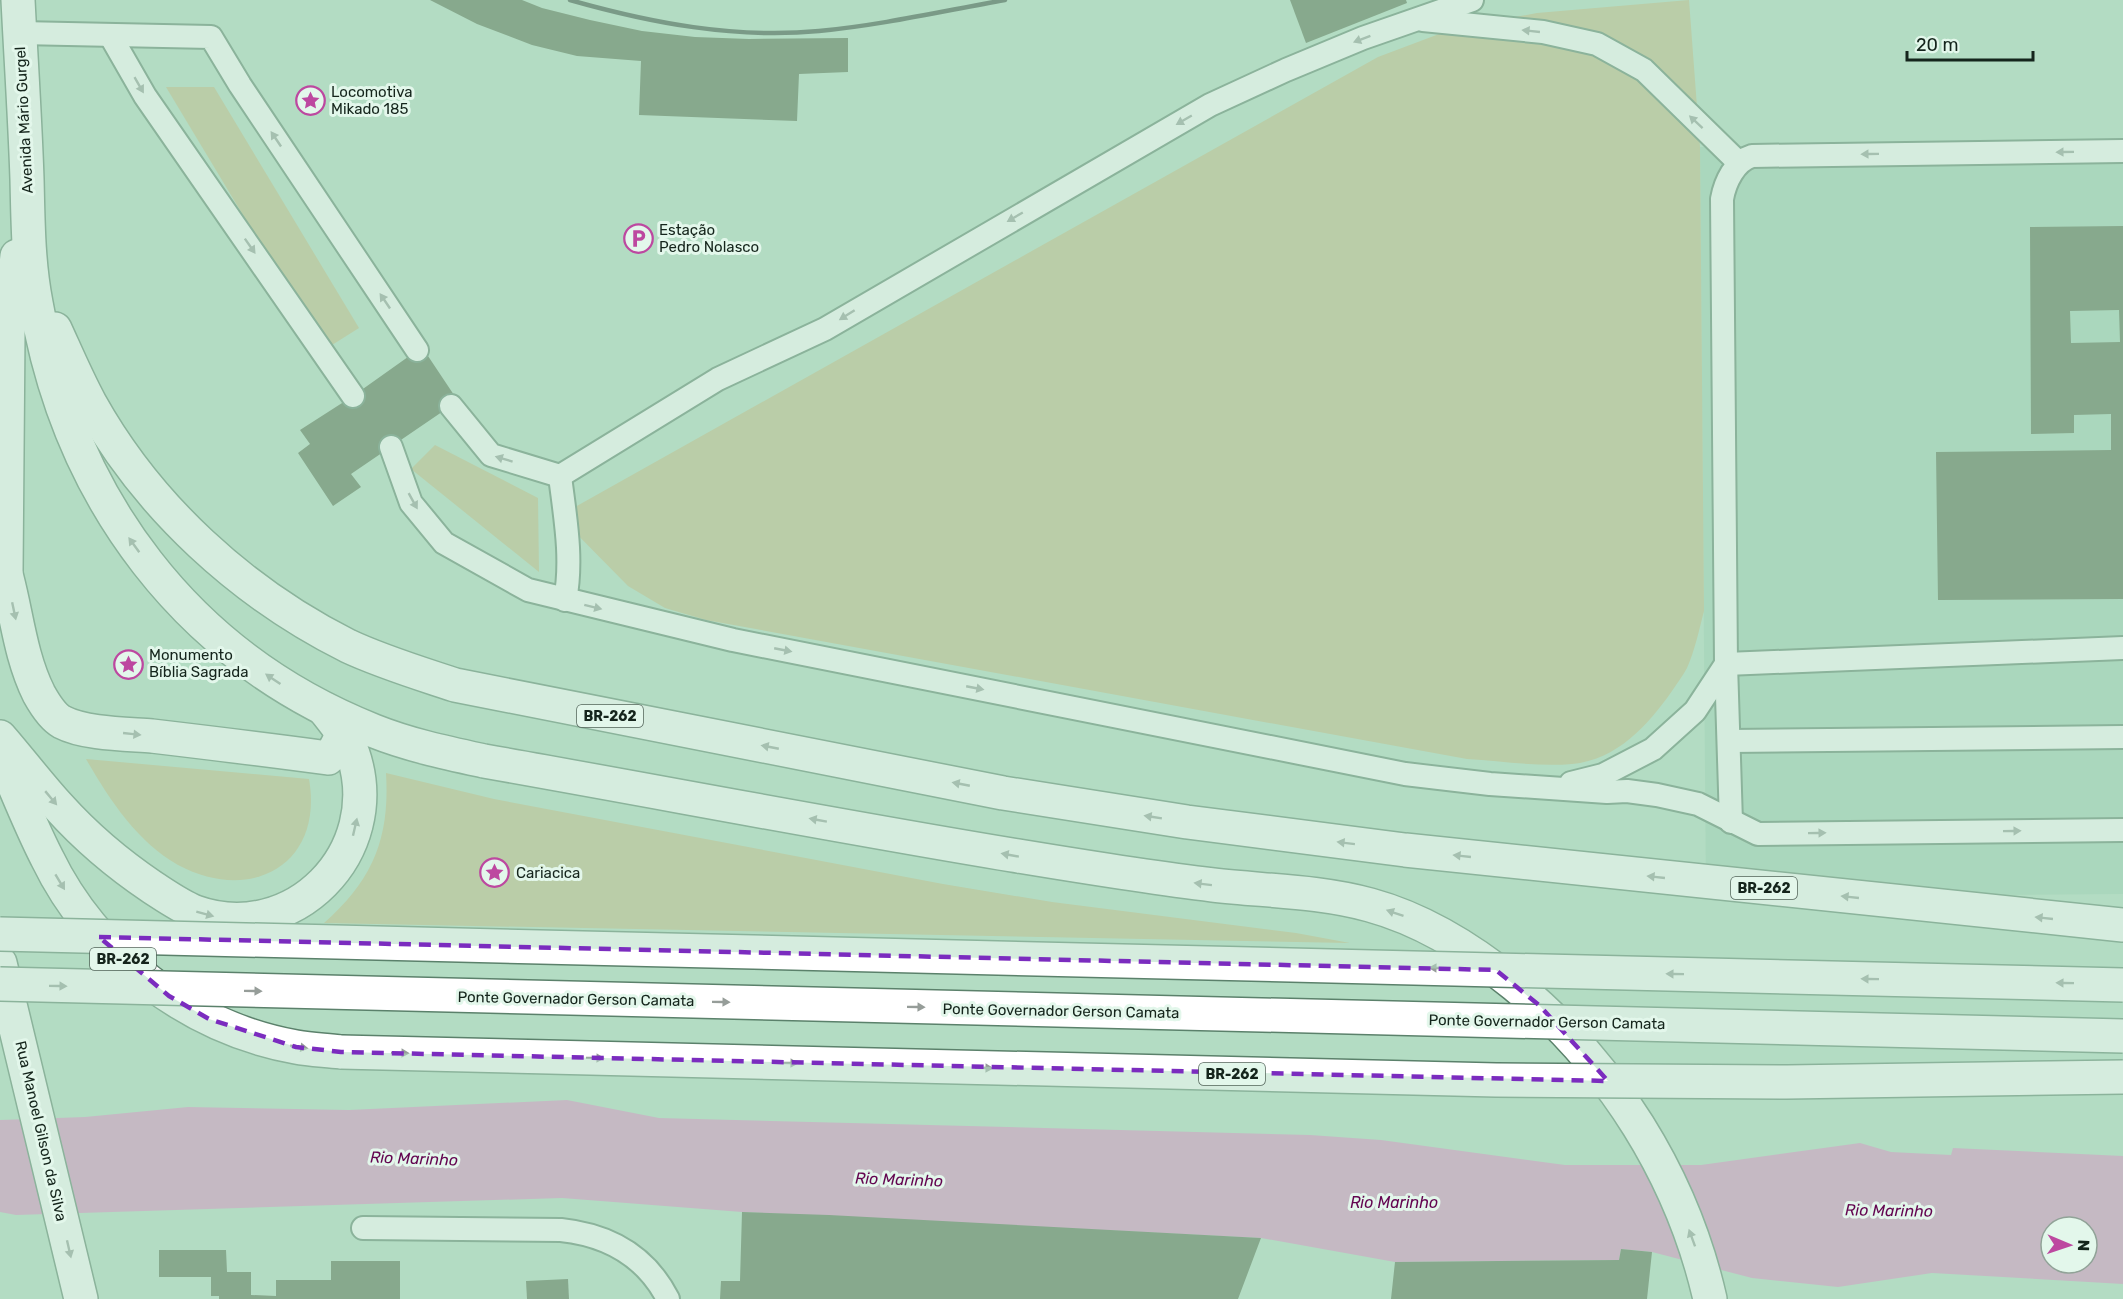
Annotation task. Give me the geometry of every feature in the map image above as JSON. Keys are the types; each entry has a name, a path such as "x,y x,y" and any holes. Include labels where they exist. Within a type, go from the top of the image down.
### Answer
{"main road":[{"name":"Avenida Mário Gurgel","path":"18,0 29,241"},
{"path":"27,177 8,333 3,563 24,657 40,695 60,721 90,730 252,747 328,758 339,744 333,721"},
{"path":"29,241 35,301 46,358 63,413 86,466 114,518 148,564 186,608 220,639 333,721 429,749 484,761 1006,854 1153,877 1331,897 1372,905 1411,919 1448,937 1496,969 1540,1006 1581,1047 1617,1092 1648,1140 1674,1192 1694,1243 1710,1297"},
{"name":"BR-262","path":"29,241 48,310 90,403 130,464 162,504 205,548 252,587 299,619 349,646 401,668 455,685 979,788 1187,822 1404,850 2123,925"},
{"path":"0,737 59,808 102,849 136,876 195,912 218,918 242,920 267,916 296,904 329,879 343,860 354,834 359,808 357,772 353,754 333,721"},
{"name":"BR-262","path":"0,753 47,860 71,900 99,936 132,969 169,996 209,1019 252,1035 296,1047 341,1052 1496,1080 1787,1082 2123,1077"},
{"path":"0,934 2123,985"},
{"name":"Rua Manoel Gilson da Silva","path":"0,963 6,996 81,1299"},
{"name":"Ponte Governador Gerson Camata","path":"6,996 2123,1036"}],"lane":[{"path":"451,406 491,455 560,476 718,379 825,329 1210,105 1363,38 1472,0"},
{"path":"1417,20 1543,32 1597,44 1644,70 1738,162"},
{"path":"20,33 211,37 240,85 417,350"},
{"path":"110,35 152,105 354,396"},
{"path":"1731,822 1726,664 1722,199 1723,191 1738,162 1752,156 2123,152"},
{"path":"391,447 411,503 444,543 528,590 733,640 1405,774 1490,784 1627,791 1657,795 1698,804 1758,834 2123,830"},
{"path":"560,476 568,547 569,572 565,600"},
{"path":"1726,664 2123,648"},
{"path":"1552,788 1603,775 1653,748 1695,711 1726,664"},
{"path":"1730,741 2123,737"},
{"path":"363,1228 582,1232 621,1247 637,1259 651,1273 668,1299"}],"highlighted area":[{"path":"99,937 1496,970 1540,1006 1608,1081 341,1052 296,1047 209,1019 169,996"}],"shaded area":[{"path":"1689,0 1700,147 1704,611 1690,661 1672,691 1642,728 1630,739 1603,756 1588,761 1559,765 1467,759 706,620 665,608 628,586 559,516 1378,57 1455,28 1537,13"},
{"path":"166,87 214,87 359,328 324,350"},
{"path":"2123,144 2123,894 1706,897 1700,147"},
{"path":"435,445 538,498 539,572 411,469"},
{"path":"86,759 309,779 311,809 305,834 293,854 276,869 255,878 231,880 205,876 178,865 137,832 114,804"},
{"path":"386,773 494,799 943,884 1052,902 1296,933 1350,943 324,923 355,891 375,856 385,818"}],"water":[{"name":"Rio Marinho","path":"567,1100 659,1118 1310,1135 1381,1140 1565,1165 1701,1165 1860,1143 1891,1152 1951,1155 1953,1148 2123,1156 2123,1284 1932,1273 1838,1287 1752,1278 1652,1252 1621,1249 1619,1260 1395,1262 1261,1238 742,1212 562,1198 16,1215 0,1212 0,1120 85,1117 188,1107 349,1110"}],"building":[{"path":"430,0 522,0 542,8 590,20 642,31 695,37 848,38 848,72 799,74 797,121 639,115 641,61 577,56 532,45 477,24"},
{"path":"1290,0 1406,0 1407,3 1306,43"},
{"path":"2123,226 2123,599 1938,600 1936,452 2111,450 2111,414 2074,415 2074,433 2031,434 2030,227","holes":["2119,310 2120,342 2071,343 2070,311"]},
{"path":"422,347 458,401 351,474 361,487 333,506 298,453 310,444 300,430"},
{"path":"742,1212 1261,1238 1238,1299 720,1299 721,1281 740,1281"},
{"path":"1621,1249 1652,1252 1647,1299 1391,1299 1395,1262 1619,1260"},
{"path":"159,1250 226,1250 227,1272 251,1272 251,1295 276,1296 276,1280 331,1280 331,1261 400,1261 400,1299 219,1299 219,1296 211,1296 211,1277 159,1277"},
{"path":"568,1279 569,1299 527,1299 526,1281"}],"railway":[{"path":"570,0 662,22 756,33 819,31 866,25 1005,0"}],"place":[{"name":"Locomotiva Mikado 185","path":"310,101"},
{"name":"Estação Pedro Nolasco","path":"638,239"},
{"name":"Monumento Bíblia Sagrada","path":"128,664"},
{"name":"Cariacica","path":"495,873"}]}
